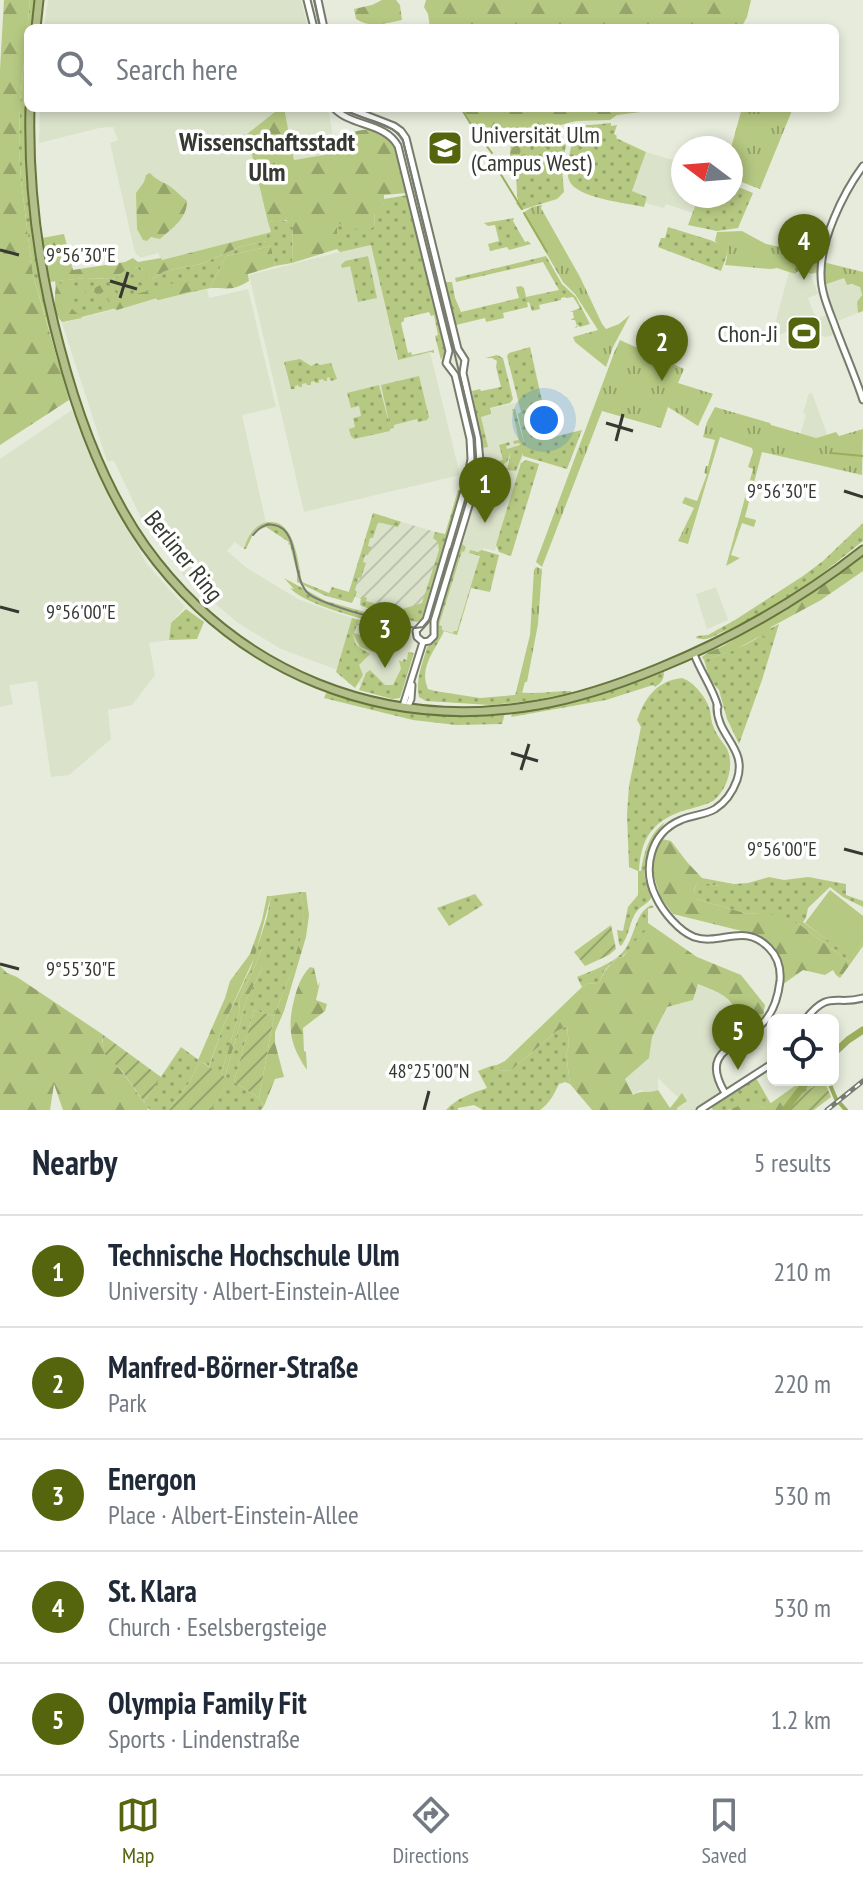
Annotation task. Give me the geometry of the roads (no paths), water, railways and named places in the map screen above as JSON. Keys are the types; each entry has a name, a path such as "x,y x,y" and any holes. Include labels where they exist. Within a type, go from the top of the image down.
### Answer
{"main road":[{"path":"36,24 39,0"},
{"name":"Berliner Ring","path":"30,112 33,202 48,298 73,394 104,474 135,531 162,569 196,607 224,631 262,656 308,680 347,694 406,707 490,710 547,704 600,690 694,654 795,599 863,550"}],"street":[{"path":"307,0 313,24"},
{"path":"318,0 323,24"},
{"path":"338,112 396,140 449,352 446,363 455,376 468,432 471,462 467,481 426,617 416,633 423,642 429,641 435,634 434,628 479,467 479,444 463,367 465,360 458,349 405,137 398,129 358,112"},
{"path":"400,150 408,148"},
{"path":"863,166 833,223 821,272 828,310 863,400"},
{"path":"448,356 461,354"},
{"path":"452,370 459,371 463,367"},
{"path":"422,624 434,628"},
{"path":"406,707 423,642"},
{"path":"694,654 714,693 727,736 737,756 738,770 730,794 718,807 668,827 655,844 649,862 651,881 658,900 684,931 709,939 739,935 752,937 765,944 777,960 780,979 771,1013 760,1027 726,1048 718,1060 717,1076 725,1093"},
{"path":"677,661 691,662 699,667"},
{"path":"406,707 412,680"},
{"path":"411,693 418,704 427,709"},
{"path":"810,1014 834,999 863,998"},
{"path":"700,1110 767,1067"}],"waterway":[{"path":"463,112 472,126"},
{"path":"474,130 492,153"},
{"path":"496,166 498,170"},
{"path":"500,173 522,209"},
{"path":"524,213 547,252"},
{"path":"831,453 863,456"},
{"path":"839,1048 863,1030"},
{"path":"785,1110 803,1086"},
{"path":"831,1086 836,1099 846,1110"}],"tram line":[{"path":"314,0 319,24"},
{"path":"349,112 384,125 403,141 475,438 476,465 467,501"},
{"path":"253,535 268,525 282,528 292,544 303,587 317,599 359,614 415,628 423,627 429,620 450,549"}],"railway":[{"path":"827,1110 863,1081"}],"place":[{"name":"Universität Ulm (Campus West)","path":"445,148"},
{"name":"St. Klara","path":"804,280"},
{"name":"Chon-Ji","path":"804,333"},
{"name":"Manfred-Börner-Straße","path":"662,381"},
{"name":"Technische Hochschule Ulm","path":"485,523"},
{"name":"Energon","path":"385,668"},
{"name":"Olympia Family Fit","path":"738,1070"}],"district":[{"name":"Wissenschaftsstadt Ulm","path":"267,156"}]}
